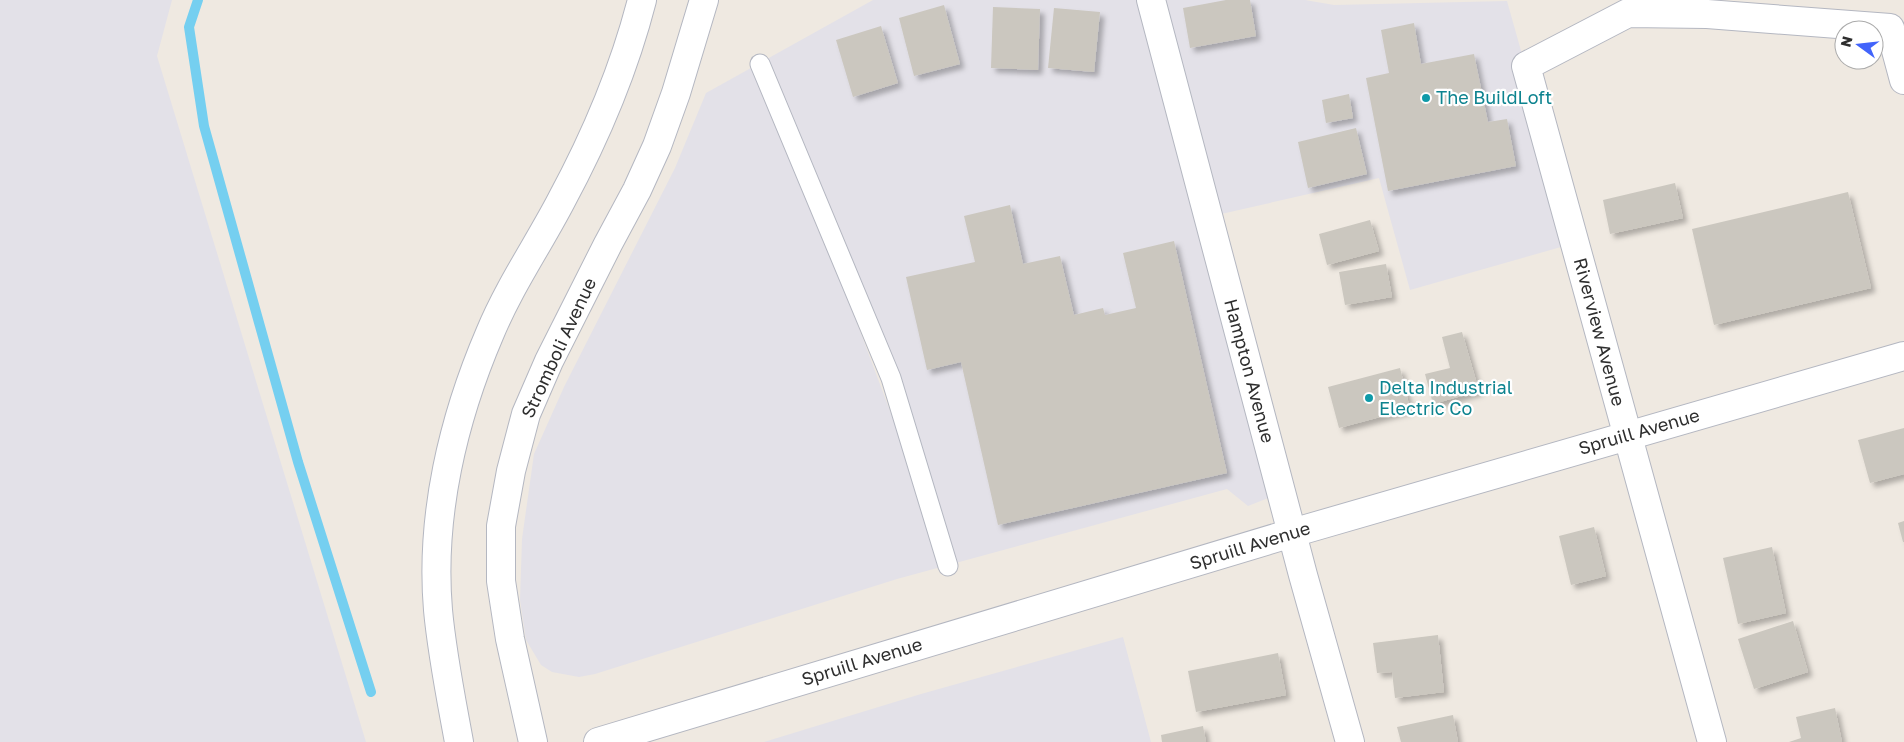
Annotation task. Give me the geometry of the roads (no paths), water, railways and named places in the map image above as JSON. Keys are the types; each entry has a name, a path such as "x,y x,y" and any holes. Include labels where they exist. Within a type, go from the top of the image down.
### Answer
{"street":[{"path":"460,742 448,685 438,609 437,541 447,466 467,392 490,331 562,201 591,141 619,72 642,0"},
{"name":"Stromboli Avenue","path":"533,742 510,639 501,581 501,526 511,471 526,414 549,361 637,190 656,146 676,93 704,0"},
{"name":"Hampton Avenue","path":"1151,0 1292,533 1350,742"},
{"name":"Riverview Avenue","path":"1712,742 1526,66 1628,13 1707,14 1890,28 1904,80"},
{"name":"Spruill Avenue","path":"598,742 1292,533 1904,356"}],"lane":[{"path":"760,64 891,378 948,566"}],"waterway":[{"path":"198,0 189,27 204,126 298,462 371,692"}],"place":[{"name":"The BuildLoft","path":"1426,98"},
{"name":"Delta Industrial Electric Co","path":"1369,398"}]}
